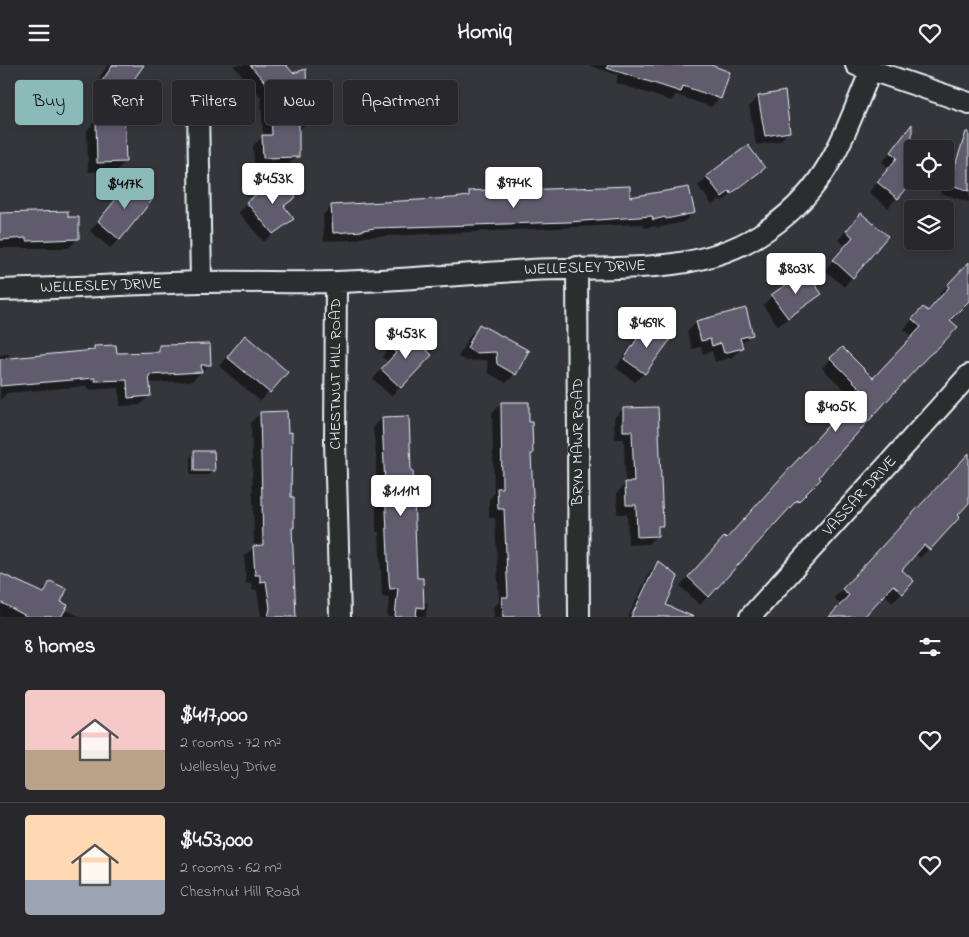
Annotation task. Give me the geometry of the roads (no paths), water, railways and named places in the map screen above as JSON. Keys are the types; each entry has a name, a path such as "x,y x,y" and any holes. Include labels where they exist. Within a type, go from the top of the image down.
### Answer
{"street":[{"path":"864,67 969,103"},
{"name":"WELLESLEY DRIVE","path":"0,290 201,282 336,282 577,267 652,266 687,262 735,248 778,223 815,188 832,163 864,67"},
{"path":"198,125 201,282"},
{"name":"BRYN MAWR ROAD","path":"577,267 579,617"},
{"name":"CHESTNUT HILL ROAD","path":"336,282 335,441 340,617"},
{"name":"VASSAR DRIVE","path":"750,617 969,375"}]}
